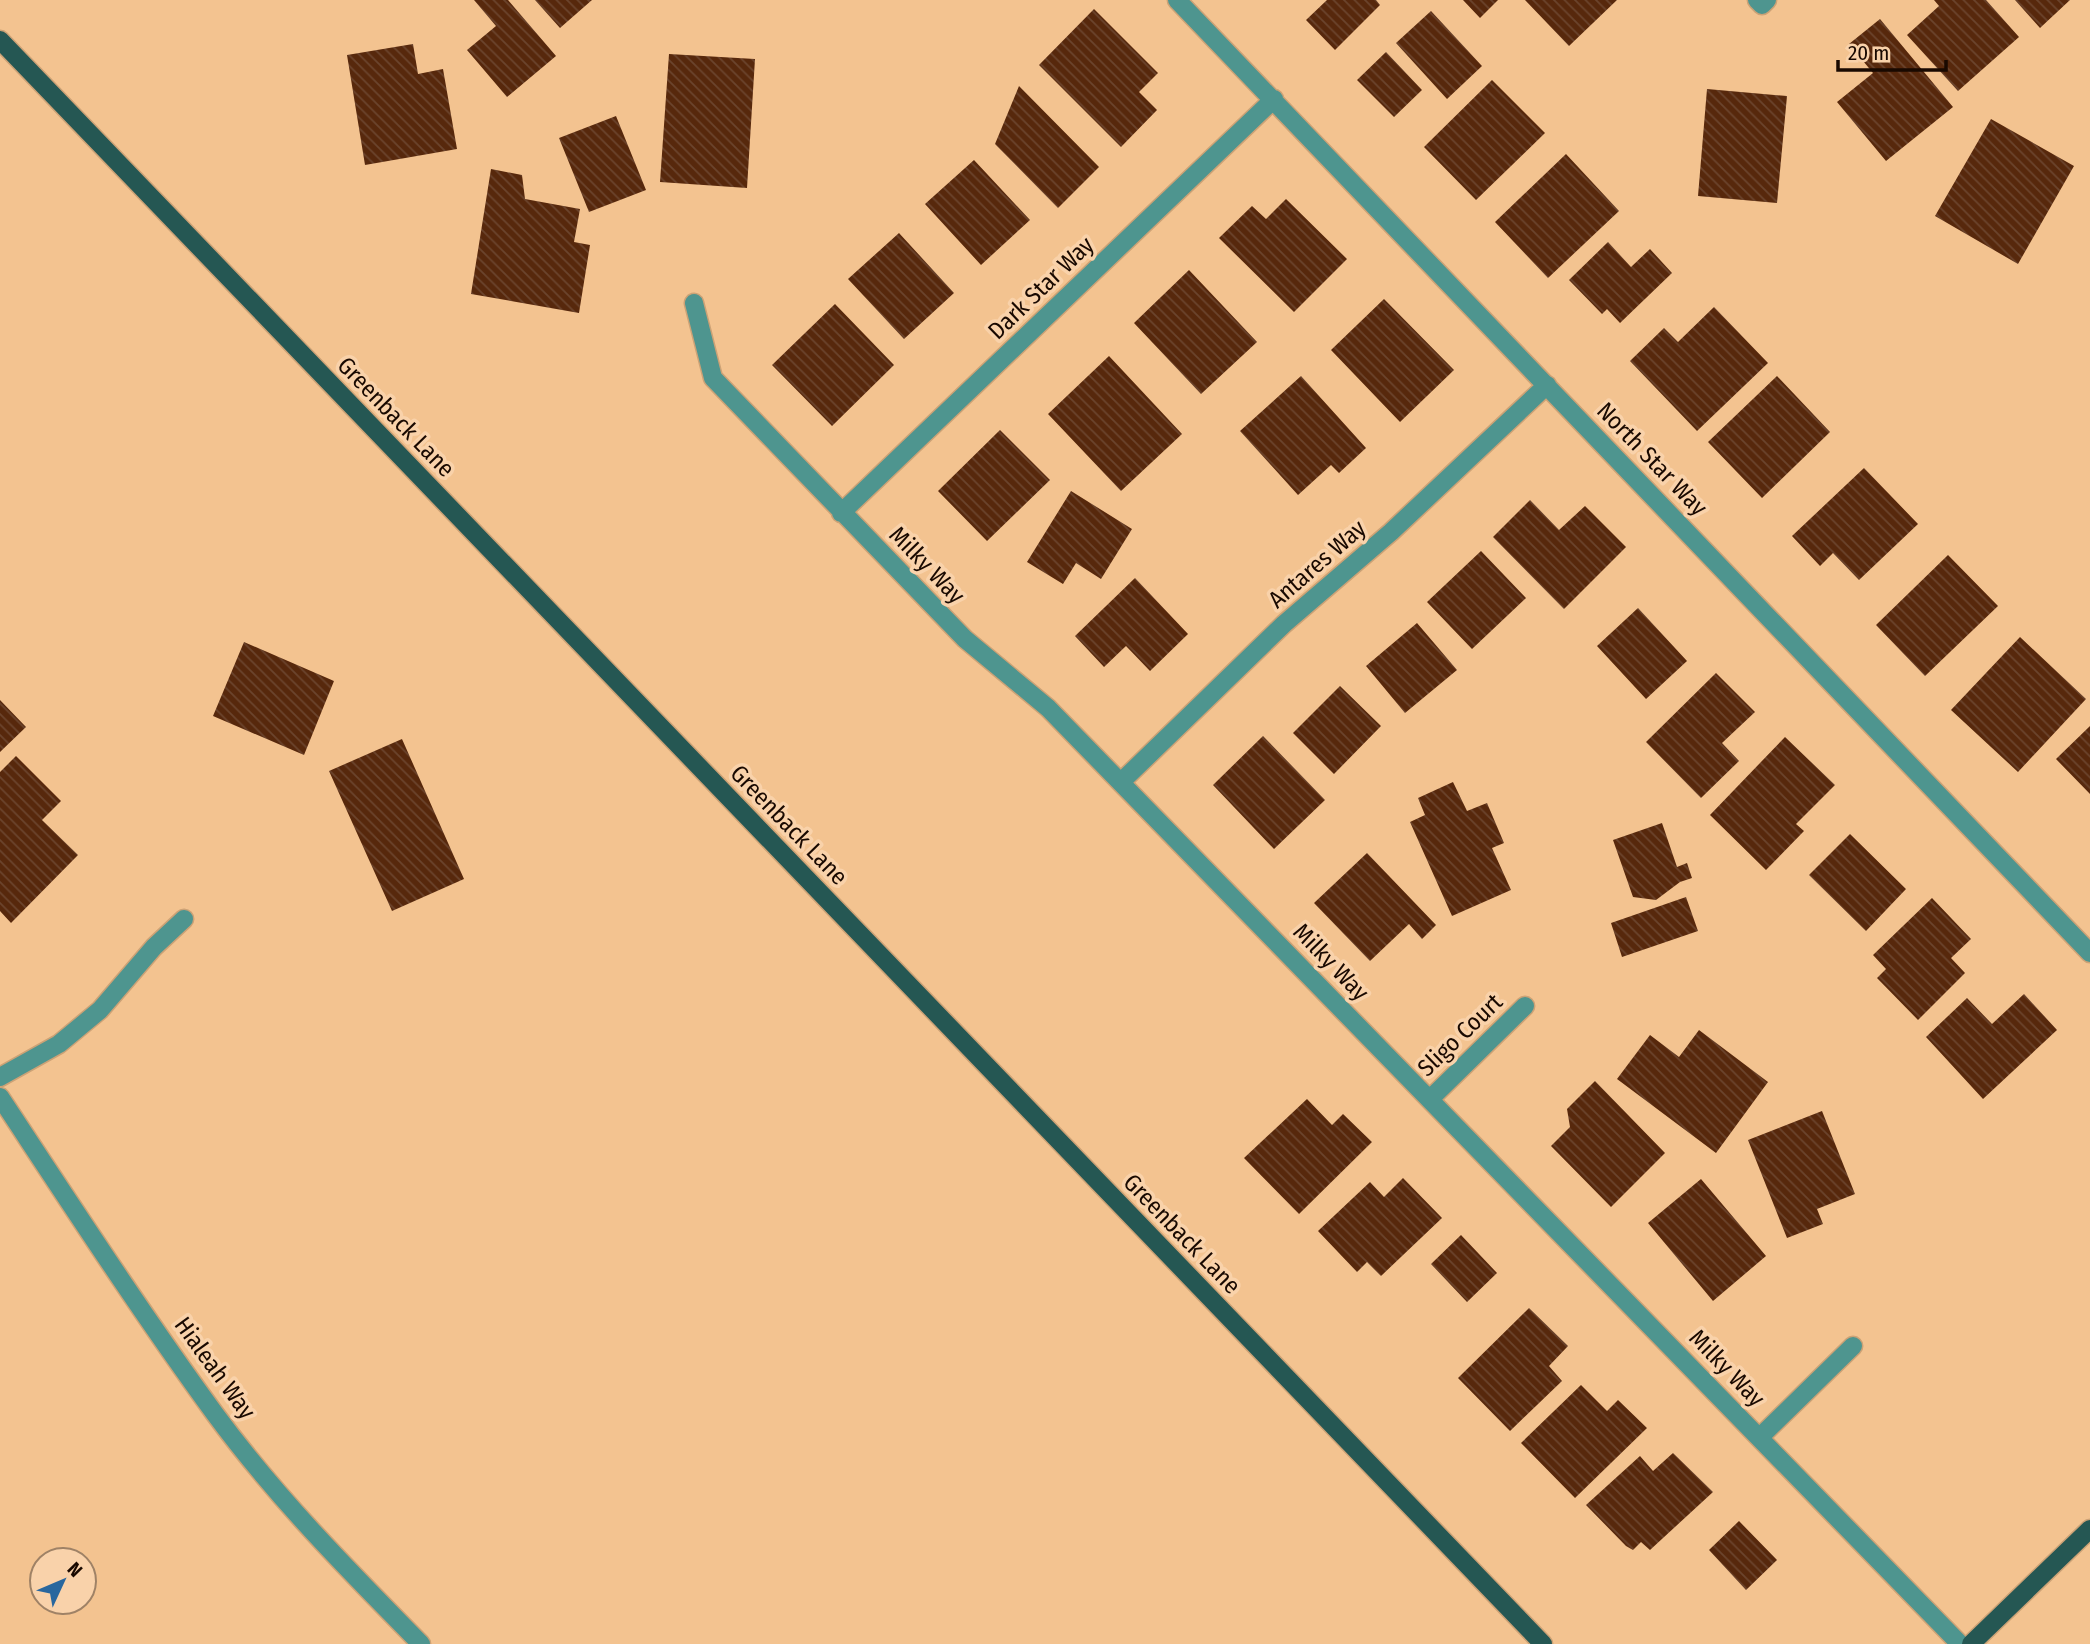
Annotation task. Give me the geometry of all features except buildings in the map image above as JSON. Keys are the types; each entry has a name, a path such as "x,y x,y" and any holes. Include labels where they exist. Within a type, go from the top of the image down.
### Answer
{"main road":[{"name":"Greenback Lane","path":"0,40 1543,1644"},
{"path":"1971,1644 2090,1529"}],"street":[{"name":"North Star Way","path":"1177,0 2090,953"},
{"path":"1757,0 1762,5 1767,0"},
{"name":"Dark Star Way","path":"841,513 1274,99"},
{"name":"Milky Way","path":"694,303 713,377 841,513 965,639 1048,708 1960,1644"},
{"name":"Antares Way","path":"1121,782 1284,624 1391,531 1547,385"},
{"path":"0,1077 59,1044 100,1010 154,947 184,919"},
{"name":"Sligo Court","path":"1430,1099 1525,1006"},
{"name":"Hialeah Way","path":"0,1097 114,1269 216,1415 294,1511 421,1644"},
{"path":"1760,1437 1853,1346"}]}
